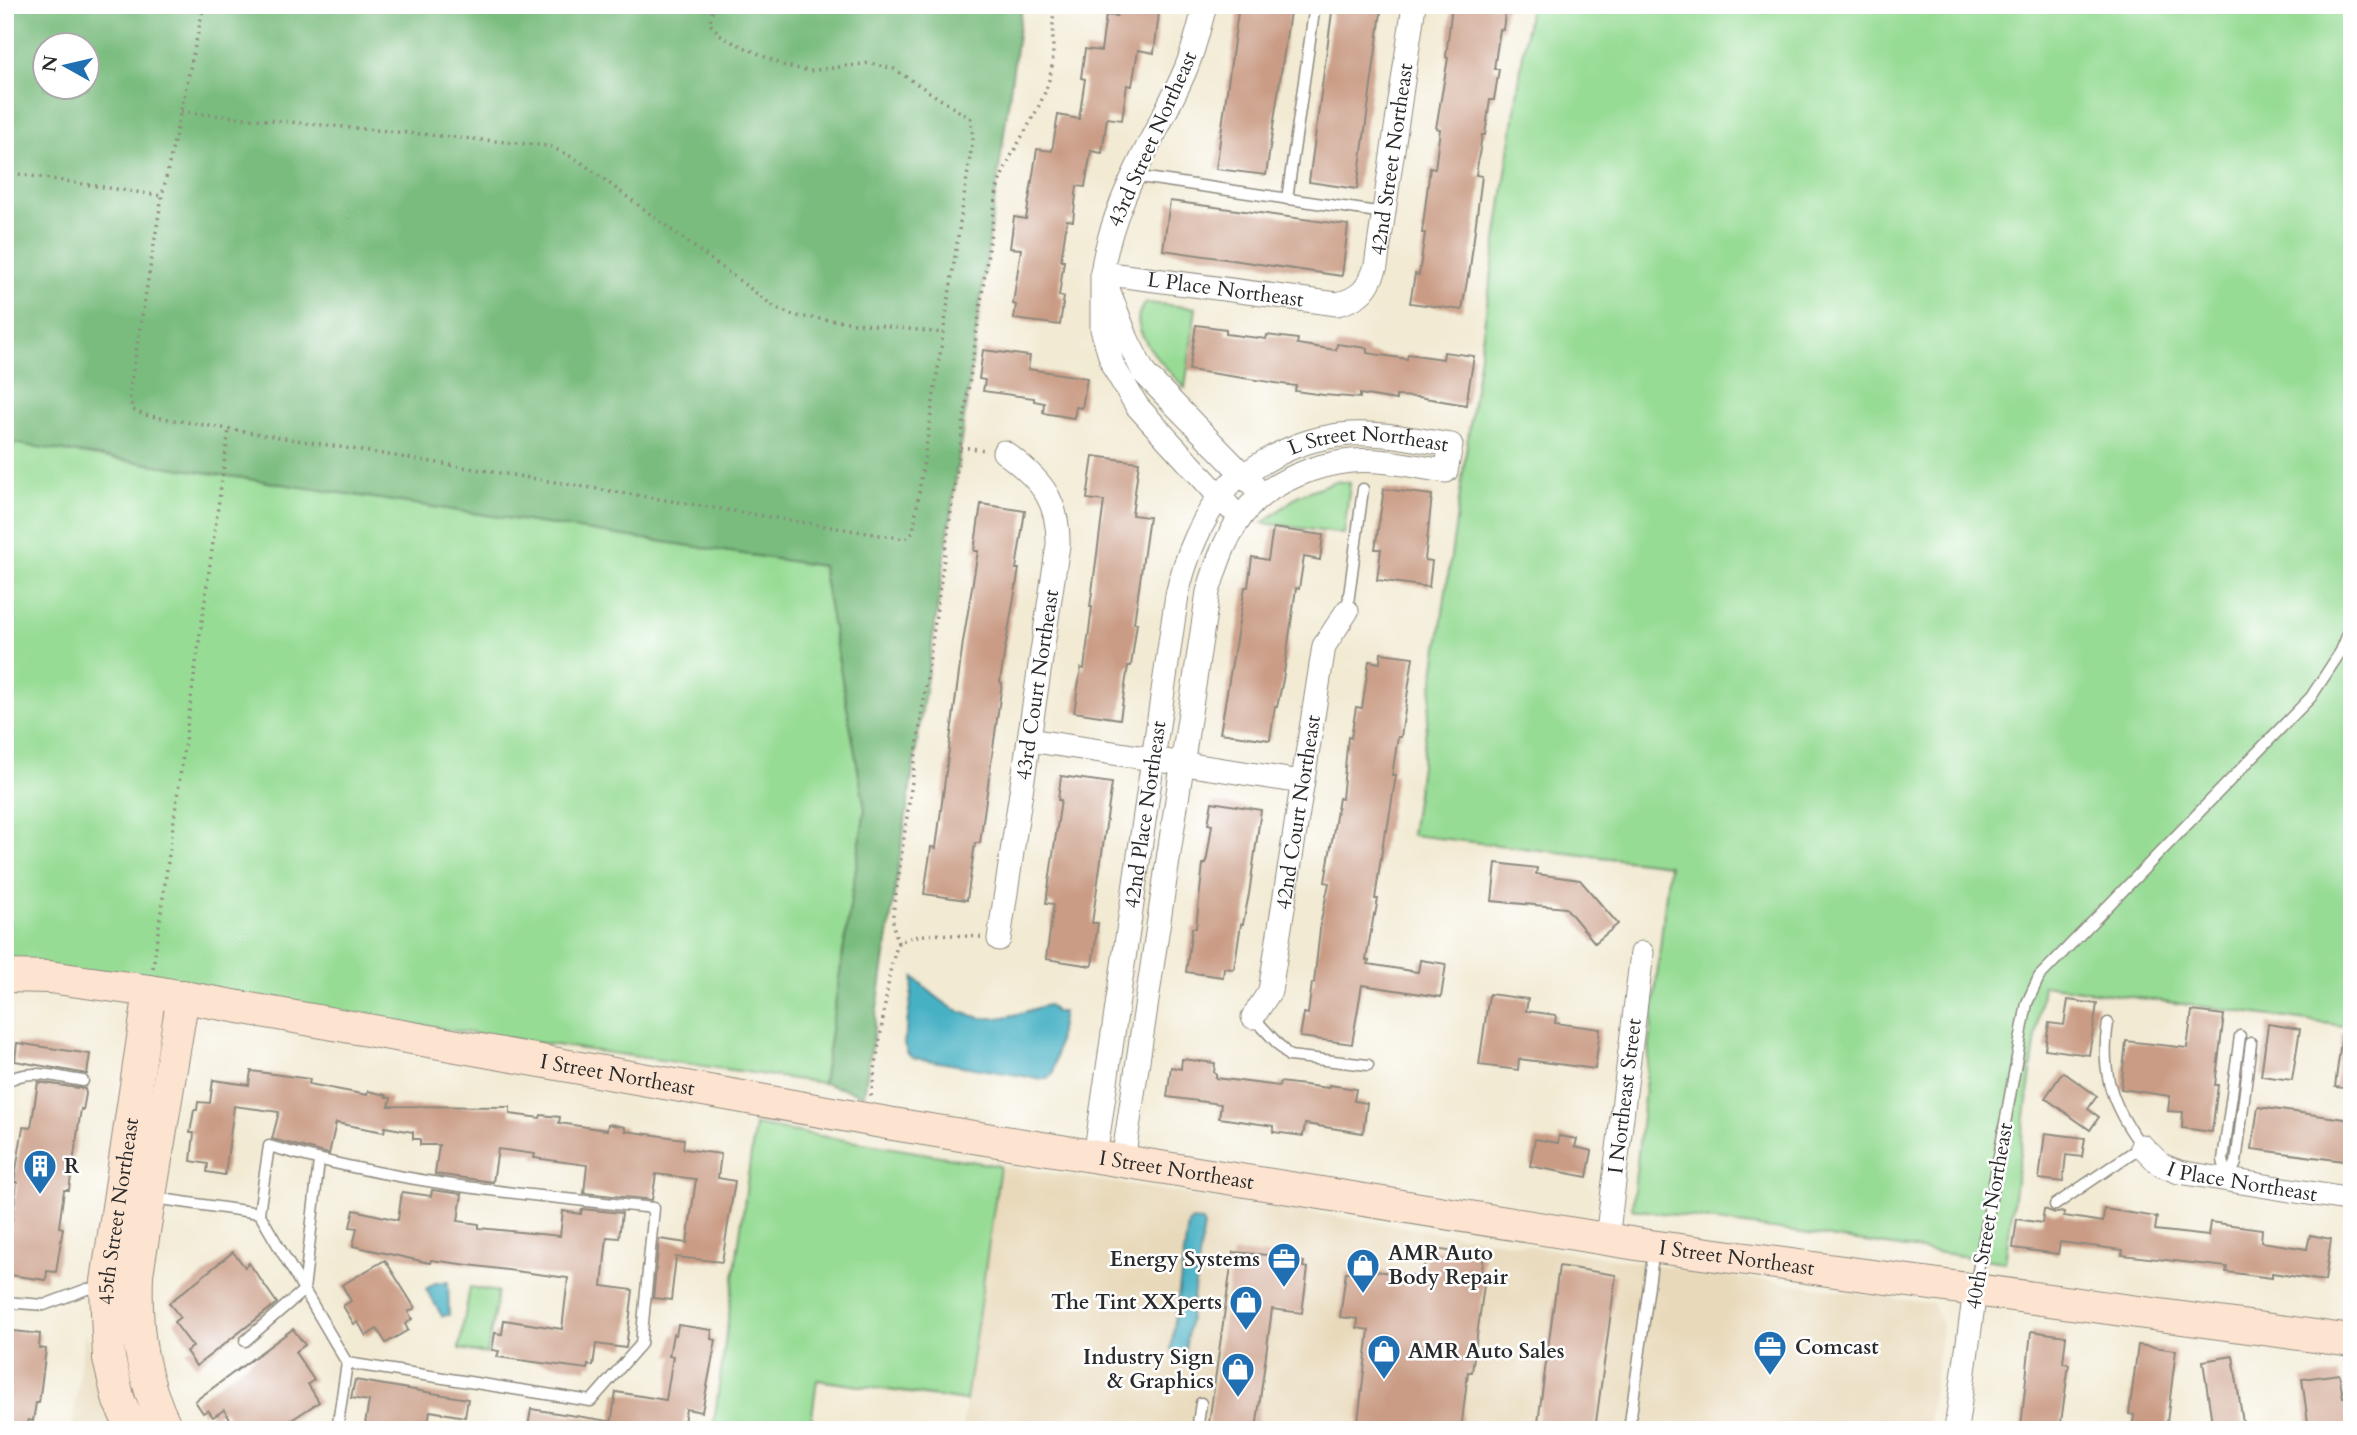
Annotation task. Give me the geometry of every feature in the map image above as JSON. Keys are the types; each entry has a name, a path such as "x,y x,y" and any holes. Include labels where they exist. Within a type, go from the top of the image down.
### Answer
{"street":[{"name":"43rd Street Northeast","path":"1205,5 1185,70 1133,176 1112,227 1102,273 1102,329 1113,366 1138,406 1252,506"},
{"name":"42nd Street Northeast","path":"1348,302 1370,285 1376,266 1414,5"},
{"name":"43rd Street Northeast","path":"1102,273 1132,350 1144,373 1232,486 1252,506"},
{"name":"L Place Northeast","path":"1102,273 1337,304 1348,302"},
{"name":"L Street Northeast","path":"1232,486 1270,458 1295,445 1318,438 1377,434 1451,445 1446,471 1380,461 1352,461 1300,473 1252,506"},
{"name":"43rd Court Northeast","path":"999,939 1058,545 1058,525 1049,500 1031,473 1004,452"},
{"name":"42nd Place Northeast","path":"1109,1159 1153,759 1183,568 1195,538 1232,486"},
{"name":"42nd Place Northeast","path":"1109,1159 1183,764 1208,592 1220,555 1252,506"},
{"name":"42nd Court Northeast","path":"1254,1017 1270,991 1324,646 1348,611"},
{"path":"1030,740 1301,782"},
{"name":"I Northeast Street","path":"1606,1239 1642,953"},
{"name":"I Street Northeast","path":"5,976 48,977 183,996 867,1119 1654,1247 2352,1340"},
{"name":"45th Street Northeast","path":"150,991 134,1195 138,1340 144,1373 167,1430"},
{"name":"45th Street Northeast","path":"133,1430 119,1401 109,1359 106,1288 134,1195 183,996"},
{"name":"I Place Northeast","path":"2143,1146 2161,1165 2179,1172 2352,1200"},
{"name":"40th Street Northeast","path":"1956,1430 1975,1291"}],"lane":[{"path":"1287,199 1315,5"},
{"path":"1133,176 1384,213"},
{"path":"1348,611 1363,489"},
{"name":"40th Street Northeast","path":"1975,1291 2027,1003 2039,977 2311,697 2341,651 2352,624"},
{"path":"1254,1017 1289,1056 1368,1065"},
{"path":"2055,1205 2143,1146 2123,1121 2115,1102 2104,1056 2108,1023"},
{"path":"2228,1180 2223,1160 2240,1035"},
{"path":"2228,1180 2236,1163 2251,1043"},
{"path":"5,1083 19,1074 83,1081"},
{"path":"337,1430 348,1363 259,1213 269,1146 319,1161 486,1191 654,1208 641,1344 590,1401 348,1363"},
{"path":"245,1340 304,1290 319,1161"},
{"path":"134,1195 259,1213"},
{"path":"1629,1430 1654,1247"},
{"path":"5,1302 44,1305 87,1289 106,1288"},
{"path":"1197,1430 1201,1403"}],"path":[{"path":"204,5 162,196 129,394 134,410 144,415 905,539 913,531 973,138 971,119 894,69 870,63 810,71 785,66 724,38 710,24 713,5"},
{"path":"867,1119 891,966 898,943 892,925 893,914 997,190 1001,176 1041,102 1051,75 1055,5"},
{"path":"181,112 549,145 578,160 776,308 795,316 943,333"},
{"path":"5,172 162,196"},
{"path":"150,991 229,429"},
{"path":"898,943 924,934 999,939"}],"shaded area":[{"path":"1000,1166 1621,1260 1933,1304 1942,1324 1928,1430 962,1430"},
{"path":"85,1332 110,1417 115,1430 72,1430"}],"green space":[{"path":"5,5 1022,5 941,584 864,1095 823,1083 865,809 822,566 5,442"},
{"path":"1530,5 2352,5 2352,1027 2043,985 2005,1262 1632,1209 1669,865 1411,835"},
{"path":"1147,303 1196,308 1185,388 1158,359 1142,335 1138,323 1140,312"},
{"path":"5,442 822,566 865,809 823,1083 5,967"},
{"path":"1336,481 1350,483 1344,534 1263,523 1299,495"},
{"path":"755,1125 1000,1166 966,1401 817,1380 810,1430 713,1430"},
{"path":"470,1287 498,1292 487,1354 459,1349"}],"water":[{"path":"914,977 941,1000 971,1016 1002,1018 1049,1005 1055,1012 1063,1012 1053,1074 1042,1079 914,1058 908,1054 904,1044"},
{"path":"1192,1220 1202,1221 1204,1226 1185,1351 1179,1355 1171,1349 1188,1224"},
{"path":"448,1282 449,1315 442,1316 426,1289 435,1283"}],"building":[{"path":"1119,5 1160,5 1154,53 1138,50 1132,86 1127,85 1122,120 1107,118 1102,153 1091,151 1085,187 1077,186 1073,221 1067,220 1061,261 1064,261 1059,296 1064,297 1060,325 1014,319 1016,305 1013,304 1021,249 1010,248 1014,217 1026,219 1037,149 1052,151 1058,115 1079,119 1085,79 1081,78 1085,49 1101,51 1106,15 1117,16"},
{"path":"1239,5 1291,5 1266,175 1216,169"},
{"path":"1333,5 1382,5 1357,189 1309,182"},
{"path":"1452,5 1506,5 1494,69 1499,69 1494,100 1490,100 1476,175 1482,176 1462,310 1410,303 1415,274 1419,275 1430,168 1435,169 1440,129 1436,128 1448,58"},
{"path":"1170,201 1348,225 1342,276 1163,250"},
{"path":"1196,325 1226,329 1226,334 1266,339 1267,335 1298,339 1297,344 1336,350 1337,344 1367,348 1367,353 1407,359 1408,354 1443,359 1444,352 1474,356 1466,405 1419,397 1396,396 1396,400 1360,394 1360,398 1324,395 1295,391 1296,386 1189,370"},
{"path":"983,350 1030,356 1028,369 1087,378 1082,408 1076,407 1074,418 1043,413 1044,403 1034,401 1034,398 983,391 985,380 979,379"},
{"path":"1093,456 1139,462 1132,515 1149,517 1134,623 1137,623 1131,666 1128,666 1120,719 1074,712 1081,668 1084,669 1104,501 1087,499"},
{"path":"1384,489 1432,495 1425,560 1432,561 1429,587 1377,580 1381,549 1375,549"},
{"path":"981,504 1025,511 980,843 975,843 967,900 924,894 931,847 936,848 963,642 978,551 974,551"},
{"path":"1273,528 1323,535 1320,560 1304,557 1299,589 1296,588 1283,680 1277,707 1275,706 1270,740 1220,733 1252,557 1268,560"},
{"path":"1381,653 1413,657 1401,737 1398,737 1392,775 1396,775 1366,960 1369,961 1368,964 1418,972 1420,960 1446,964 1441,997 1362,985 1352,1044 1300,1037 1304,1013 1308,1014 1314,983 1321,921 1329,883 1325,882 1339,798 1342,799 1348,737 1351,738 1356,707 1362,708 1369,661 1380,663"},
{"path":"1061,776 1112,783 1092,923 1098,923 1092,966 1046,959 1054,904 1046,903 1061,800 1058,800"},
{"path":"1212,802 1261,810 1249,894 1234,969 1224,968 1223,977 1186,972 1192,928 1196,928 1203,864 1206,864 1212,825 1208,824"},
{"path":"1496,863 1537,868 1536,874 1580,880 1618,924 1595,943 1566,908 1492,901"},
{"path":"1489,994 1528,999 1526,1011 1556,1015 1555,1023 1600,1029 1595,1069 1519,1059 1518,1070 1479,1065"},
{"path":"2068,1000 2097,1004 2089,1055 2045,1049 2049,1023 2064,1025"},
{"path":"2192,1011 2224,1015 2212,1132 2182,1128 2183,1112 2168,1111 2170,1096 2121,1089 2126,1041 2187,1048"},
{"path":"2268,1024 2300,1029 2292,1080 2261,1076"},
{"path":"2342,1033 2352,1034 2352,1089 2335,1087"},
{"path":"17,1043 90,1054 87,1074 15,1061"},
{"path":"1182,1059 1215,1063 1216,1078 1279,1086 1280,1082 1356,1089 1354,1101 1367,1103 1363,1133 1305,1124 1303,1136 1273,1132 1274,1126 1219,1118 1221,1104 1167,1097 1171,1067 1181,1069"},
{"path":"251,1071 310,1079 309,1084 367,1095 368,1091 386,1095 391,1098 389,1106 510,1107 510,1114 540,1118 541,1115 560,1117 559,1123 607,1130 608,1124 625,1127 625,1131 684,1139 683,1149 721,1154 718,1178 735,1181 722,1262 676,1257 671,1300 653,1298 659,1239 687,1243 696,1179 656,1174 652,1200 584,1193 587,1165 534,1158 535,1154 498,1149 493,1182 435,1174 439,1145 420,1145 420,1139 413,1139 413,1132 385,1127 384,1132 336,1123 329,1154 272,1139 279,1112 234,1106 225,1175 207,1172 208,1164 191,1161 194,1133 190,1133 194,1110 197,1110 198,1102 210,1103 213,1080 249,1085"},
{"path":"2063,1072 2097,1096 2088,1109 2099,1117 2090,1130 2045,1098"},
{"name":"R","path":"38,1082 85,1089 86,1094 83,1110 81,1109 69,1190 64,1190 59,1227 63,1228 56,1272 47,1271 46,1280 9,1275 10,1265 5,1265 5,1243 9,1220 12,1220 17,1182 14,1182 23,1127 31,1128"},
{"path":"2258,1107 2352,1120 2352,1162 2252,1149"},
{"path":"2045,1133 2085,1138 2082,1157 2066,1155 2063,1182 2039,1179"},
{"path":"1559,1136 1577,1139 1575,1147 1592,1151 1587,1177 1530,1166 1535,1139 1558,1143"},
{"path":"432,1190 462,1194 458,1221 479,1224 479,1228 560,1236 563,1211 581,1214 582,1209 622,1213 619,1238 607,1237 602,1286 633,1290 626,1348 596,1344 593,1366 588,1365 587,1369 497,1357 499,1351 492,1350 495,1333 502,1334 504,1320 562,1329 568,1278 431,1260 430,1263 353,1246 357,1228 350,1227 354,1210 398,1220 402,1192 431,1196"},
{"path":"2044,1209 2055,1213 2064,1212 2064,1216 2103,1222 2104,1209 2157,1217 2155,1230 2208,1236 2210,1222 2262,1229 2261,1242 2307,1249 2310,1235 2331,1239 2325,1281 2272,1273 2272,1278 2226,1272 2227,1267 2122,1255 2123,1250 2060,1242 2058,1254 2013,1248 2017,1219 2042,1223"},
{"path":"1427,1248 1484,1256 1481,1277 1485,1278 1472,1372 1468,1372 1461,1430 1357,1430 1369,1330 1357,1328 1358,1319 1340,1317 1346,1272 1351,1272 1352,1268 1423,1277"},
{"path":"233,1252 245,1267 249,1263 277,1303 196,1366 186,1351 193,1347 174,1322 180,1317 169,1303"},
{"path":"1233,1252 1279,1256 1304,1262 1303,1267 1308,1268 1302,1313 1272,1309 1256,1430 1208,1430"},
{"path":"385,1260 415,1308 408,1312 412,1319 405,1324 408,1330 386,1343 377,1329 366,1336 358,1322 354,1324 343,1306 351,1301 342,1285"},
{"path":"1559,1266 1616,1275 1595,1430 1537,1430"},
{"path":"678,1325 712,1330 711,1339 716,1340 702,1412 686,1409 683,1430 645,1427 645,1430 610,1430 616,1392 666,1400 673,1356 669,1356 673,1334 676,1335"},
{"path":"293,1329 305,1345 295,1352 314,1380 308,1384 319,1402 276,1430 237,1430 224,1410 213,1417 208,1410 203,1413 195,1401"},
{"path":"5,1330 40,1334 39,1348 46,1349 39,1403 36,1403 33,1421 28,1420 27,1430 5,1430"},
{"path":"2031,1331 2066,1336 2063,1363 2069,1364 2060,1430 2021,1427"},
{"path":"2138,1345 2176,1350 2166,1430 2132,1430 2134,1415 2129,1414"},
{"path":"2233,1356 2244,1430 2213,1430 2203,1361"},
{"path":"2339,1374 2343,1397 2348,1397 2352,1430 2309,1430 2302,1379"},
{"path":"355,1380 468,1399 465,1417 430,1411 427,1430 364,1430 369,1401 351,1398"},
{"path":"531,1409 609,1421 609,1430 548,1430 528,1427"}],"place":[{"name":"R","path":"40,1196"},
{"name":"Energy Systems","path":"1284,1289"},
{"name":"AMR Auto Body Repair","path":"1363,1295"},
{"name":"The Tint XXperts","path":"1246,1332"},
{"name":"Comcast","path":"1770,1377"},
{"name":"AMR Auto Sales","path":"1384,1381"},
{"name":"Industry Sign & Graphics","path":"1238,1399"}]}
